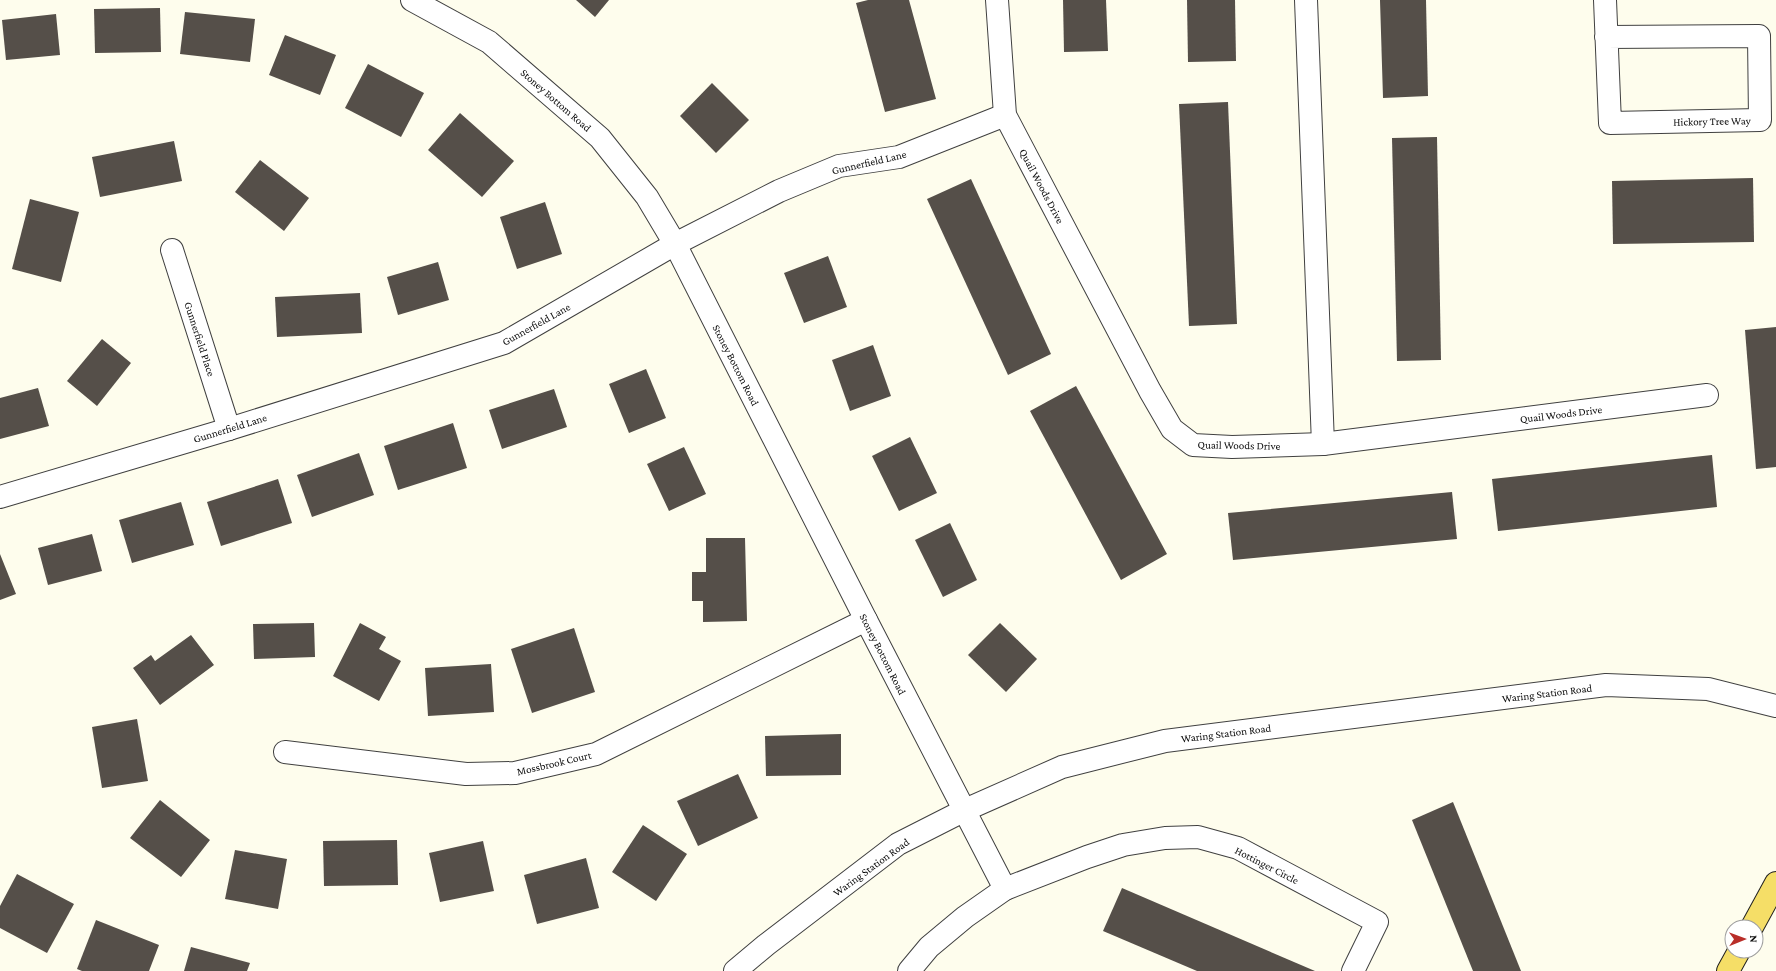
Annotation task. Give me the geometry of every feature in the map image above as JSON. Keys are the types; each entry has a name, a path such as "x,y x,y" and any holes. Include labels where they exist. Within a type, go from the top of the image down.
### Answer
{"main road":[{"path":"1756,919 1776,883"},
{"path":"1728,971 1735,959"}],"street":[{"name":"Stoney Bottom Road","path":"412,0 489,42 600,138 647,197 675,244 866,620 965,810"},
{"name":"Quail Woods Drive","path":"997,0 1005,115 1150,392 1172,429 1193,445 1232,447 1323,444 1707,395"},
{"path":"1306,0 1323,444"},
{"name":"Hickory Tree Way","path":"1605,0 1606,37 1610,123 1760,120 1759,36 1606,37"},
{"name":"Gunnerfield Lane","path":"0,497 229,429 504,343 675,244 779,191 839,166 899,157 1005,115"},
{"name":"Gunnerfield Place","path":"172,250 229,429"},
{"name":"Mossbrook Court","path":"285,752 466,774 515,773 596,754 866,620"},
{"name":"Waring Station Road","path":"735,971 766,945 898,844 965,810 1062,766 1165,741 1606,685 1708,690 1776,706"},
{"path":"965,810 1005,888"},
{"name":"Hottinger Circle","path":"909,971 930,947 965,917 1005,888 1123,845 1165,838 1198,837 1238,848 1377,922 1353,971"}],"building":[{"path":"576,0 609,0 595,17"},
{"path":"868,0 909,0 936,99 885,112 856,3"},
{"path":"1063,0 1106,0 1108,51 1064,52"},
{"path":"1187,0 1235,0 1236,61 1188,62"},
{"path":"1380,0 1426,0 1428,96 1383,98"},
{"path":"160,8 161,52 95,53 94,9"},
{"path":"185,12 255,19 250,62 180,54"},
{"path":"56,14 60,55 6,60 2,20"},
{"path":"285,35 336,55 320,95 269,75"},
{"path":"368,64 424,93 401,137 345,108"},
{"path":"712,83 749,120 716,153 680,116"},
{"path":"1228,102 1237,324 1189,326 1179,104"},
{"path":"460,113 514,161 482,197 428,150"},
{"path":"1437,137 1441,360 1397,361 1392,138"},
{"path":"174,141 182,181 100,197 92,157"},
{"path":"260,160 309,198 284,231 235,192"},
{"path":"1753,178 1754,242 1613,244 1612,181"},
{"path":"971,179 1051,354 1008,375 927,199"},
{"path":"30,199 79,212 61,282 12,269"},
{"path":"545,202 562,254 517,269 500,217"},
{"path":"828,256 847,307 804,323 784,273"},
{"path":"438,262 449,300 398,315 387,277"},
{"path":"360,293 362,333 277,337 275,297"},
{"path":"1776,327 1776,467 1756,469 1745,330"},
{"path":"102,339 131,363 97,406 67,381"},
{"path":"873,345 891,396 850,411 832,360"},
{"path":"646,369 666,418 629,433 609,384"},
{"path":"1076,386 1167,554 1121,580 1030,411"},
{"path":"38,388 49,426 0,439 0,398"},
{"path":"554,389 567,427 502,449 489,410"},
{"path":"453,423 467,468 398,490 384,446"},
{"path":"910,437 937,493 899,511 872,456"},
{"path":"684,447 706,494 669,511 647,464"},
{"path":"359,453 374,495 312,517 297,475"},
{"path":"1712,455 1717,507 1498,531 1492,479"},
{"path":"278,479 292,523 221,546 207,502"},
{"path":"1452,492 1457,539 1233,560 1228,513"},
{"path":"181,502 194,545 132,563 119,520"},
{"path":"950,523 977,580 943,597 915,540"},
{"path":"92,534 102,571 48,585 38,548"},
{"path":"706,538 745,538 747,621 703,622 703,601 692,601 692,572 706,572"},
{"path":"0,554 16,594 0,600"},
{"path":"314,623 315,657 254,659 253,624"},
{"path":"360,623 386,637 379,649 401,661 379,701 333,676"},
{"path":"1000,623 1037,659 1006,692 968,655"},
{"path":"574,628 595,692 532,713 511,649"},
{"path":"191,635 214,665 160,705 133,668 151,655 155,661"},
{"path":"491,664 494,712 428,716 425,668"},
{"path":"137,719 148,781 102,788 92,727"},
{"path":"841,734 841,775 766,776 765,736"},
{"path":"738,774 758,818 698,846 677,801"},
{"path":"160,800 210,840 181,877 130,838"},
{"path":"1453,802 1521,971 1473,971 1412,820"},
{"path":"643,825 687,854 656,901 612,872"},
{"path":"397,840 398,885 324,886 323,841"},
{"path":"483,841 494,891 440,902 429,853"},
{"path":"235,850 287,859 278,909 225,899"},
{"path":"586,858 599,908 537,924 524,875"},
{"path":"17,874 74,904 47,953 0,928 0,906"},
{"path":"1122,888 1315,971 1197,971 1103,931"},
{"path":"96,920 159,945 149,971 82,971 77,969"},
{"path":"191,947 250,963 247,971 184,971"}]}
